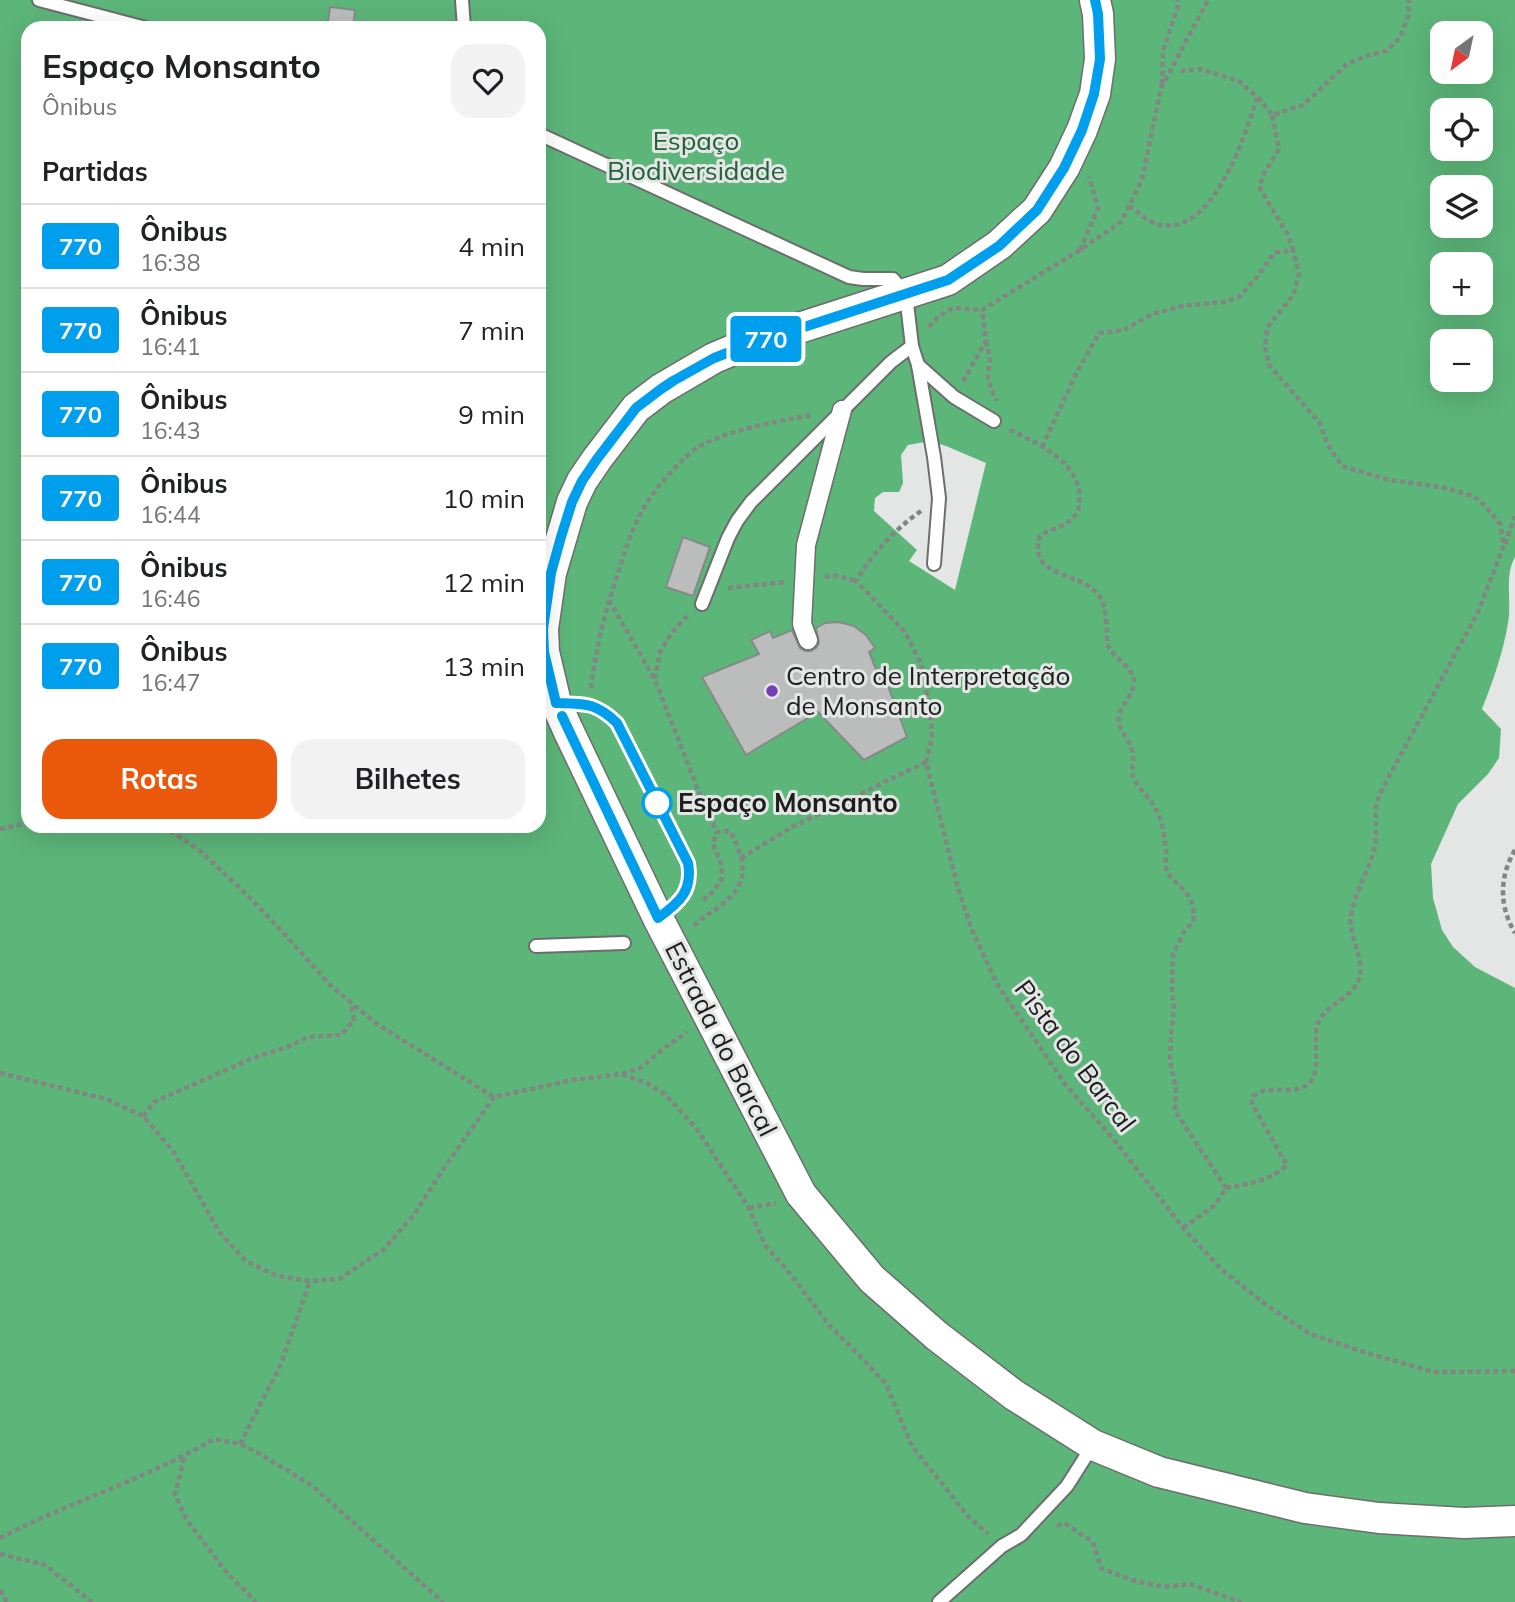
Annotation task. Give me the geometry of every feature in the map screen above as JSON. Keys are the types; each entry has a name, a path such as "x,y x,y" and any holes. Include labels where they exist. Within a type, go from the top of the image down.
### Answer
{"street":[{"name":"Estrada do Barcal","path":"546,608 551,573 572,502 582,481 636,408 661,389 714,358 948,280 999,246 1037,210 1064,168 1082,130 1094,94 1100,59 1095,0"},
{"path":"808,640 802,624 806,545 842,410"},
{"name":"Estrada do Barcal","path":"546,660 556,703 568,730 658,918 801,1194 872,1279 937,1336 1014,1395 1093,1445 1159,1472 1305,1508 1379,1518 1464,1523 1515,1521"}],"lane":[{"path":"39,0 119,21"},
{"path":"461,0 463,21"},
{"path":"546,137 849,277 893,279 906,295 912,345 934,457 939,498 934,564"},
{"path":"702,604 728,538 751,502 896,357 912,345"},
{"path":"918,365 954,397 1000,424"},
{"path":"556,703 590,705 605,712 617,723 688,863 690,876 687,887 676,905 658,918"},
{"path":"536,946 624,943"},
{"path":"939,1602 1002,1546 1021,1535 1068,1486 1093,1445"}],"path":[{"path":"930,326 939,316 953,309 982,310 1121,222 1142,180 1161,88 1163,51 1178,0"},
{"path":"1161,88 1208,0"},
{"path":"1272,115 1303,104 1347,64 1386,51 1400,38 1408,16 1409,0"},
{"path":"1181,71 1200,69 1239,81 1272,115 1279,149 1262,177 1260,188 1288,235 1299,273 1294,294 1267,328 1265,348 1269,365 1319,422 1328,445 1342,466 1389,480 1441,487 1474,496 1500,524 1504,545"},
{"path":"1129,206 1158,224 1174,225 1187,221 1200,211 1214,195 1232,165 1248,128 1257,97"},
{"path":"1042,447 1076,374 1099,333 1124,330 1152,314 1183,306 1224,302 1239,297 1274,253 1293,250"},
{"path":"982,310 990,358 990,389 999,403"},
{"path":"954,397 986,341"},
{"path":"590,705 596,653 609,600 630,538 647,503 660,484 682,460 700,446 733,433 779,421 842,410"},
{"path":"1000,424 1062,461 1073,474 1080,495 1079,508 1074,517 1040,536 1038,552 1049,568 1085,584 1100,597 1104,607 1107,643 1133,677 1134,686 1118,718 1133,751 1133,777 1158,811 1165,842 1166,867 1171,878 1189,897 1194,910 1193,922 1184,932 1173,954 1174,1009 1170,1061 1176,1088 1175,1111 1226,1188"},
{"path":"804,581 833,575 856,581 867,563 903,523 939,498"},
{"path":"1184,1228 1215,1205 1226,1188 1254,1183 1280,1172 1287,1166 1252,1104 1253,1096 1263,1091 1289,1090 1309,1083 1315,1072 1316,1031 1319,1021 1325,1011 1352,992 1359,982 1361,975 1357,946 1350,918 1375,847 1376,804 1478,612 1515,516"},
{"name":"Pista do Barcal","path":"856,581 905,632 921,664 930,709 932,737 926,762 958,888 972,930 997,984 1065,1084 1110,1135 1184,1228 1221,1269 1265,1304 1310,1334 1434,1372 1515,1371"},
{"path":"609,600 655,680 717,832 713,845 722,866 722,878 702,900"},
{"path":"741,858 792,827 926,762"},
{"path":"0,830 21,825"},
{"path":"700,919 736,892 743,879 741,858 730,831 717,832"},
{"path":"174,833 198,849 278,927 332,988 377,1024 494,1097"},
{"path":"1515,850 1506,868 1502,886 1503,904 1515,933"},
{"path":"143,1116 155,1102 251,1059 308,1037 341,1035 354,1020 351,1003"},
{"path":"0,1073 106,1099 143,1116 173,1151 220,1233 246,1261 277,1276 310,1281 340,1279 383,1250 413,1216 494,1097 573,1080 621,1074 640,1068 696,1026"},
{"path":"621,1074 647,1083 666,1095 696,1128 749,1208 765,1245 829,1325 886,1384 912,1446 968,1516 1002,1546"},
{"path":"240,1444 281,1364 310,1281"},
{"path":"0,1538 184,1457 214,1439 240,1444 311,1485 443,1602"},
{"path":"184,1457 174,1494 186,1519 228,1574 256,1602"},
{"path":"1021,1535 1064,1523 1093,1542 1101,1568 1132,1580 1164,1587 1190,1584 1241,1602"},
{"path":"0,1555 45,1565 92,1602"},
{"path":"0,1590 7,1602"}],"green space":[{"name":"Espaço Biodiversidade","path":"0,0 1515,0 1515,557 1510,572 1506,634 1482,709 1501,729 1499,758 1488,774 1458,804 1431,864 1433,898 1442,930 1453,947 1475,967 1515,988 1515,1602 0,1602","holes":["930,441 986,463 955,590 909,561 917,550 874,511 875,498 883,492 899,492 903,483 901,455 908,445"]}],"building":[{"path":"330,7 355,10 354,21 328,21"},
{"path":"683,537 710,547 693,596 666,587"},
{"name":"Centro de Interpretação de Monsanto","path":"839,622 854,626 866,635 875,648 869,652 883,687 888,686 907,737 864,760 818,712 746,755 702,677 759,654 751,640 770,631 773,638 792,630 800,648 811,651 819,643 816,628 825,623"}],"bus line":[{"name":"770","path":"546,608 551,573 572,502 582,481 636,408 661,389 714,358 948,280 999,246 1037,210 1064,168 1082,130 1094,94 1100,59 1095,0"},
{"name":"770","path":"546,660 556,703 590,705 605,712 617,723 688,863 690,876 687,887 676,905 658,918 562,716"}],"place":[{"name":"Centro de Interpretação de Monsanto","path":"772,691"},
{"name":"Espaço Monsanto","path":"657,803"}]}
